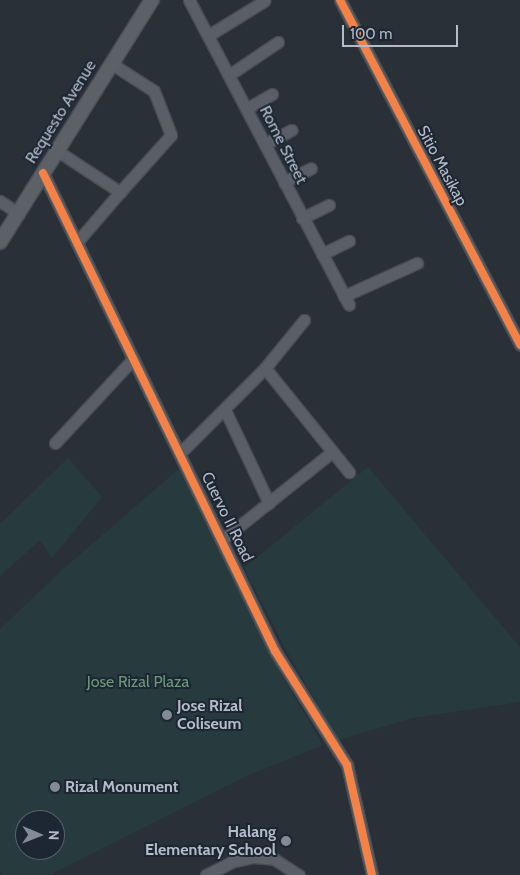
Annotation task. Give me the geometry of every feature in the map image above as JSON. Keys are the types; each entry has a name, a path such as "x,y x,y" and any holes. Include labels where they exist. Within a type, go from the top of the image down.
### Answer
{"main road":[{"name":"Requesto Avenue","path":"0,242 19,214 56,150 152,0"}],"street":[{"name":"Rome Street","path":"190,0 302,218 347,300 417,264"},
{"name":"Sitio Masikap","path":"340,0 520,345"},
{"path":"208,35 264,1"},
{"path":"229,75 278,42"},
{"path":"77,242 171,135 154,91 112,64"},
{"path":"246,109 272,94"},
{"path":"264,144 291,130"},
{"path":"56,150 120,192"},
{"path":"284,182 311,168"},
{"name":"Cuervo II Road","path":"43,173 181,452 275,651 347,765 372,875"},
{"path":"0,201 19,214"},
{"path":"302,218 329,205"},
{"path":"322,254 349,241"},
{"path":"181,452 265,368 304,320"},
{"path":"55,443 134,359"},
{"path":"265,368 349,472"},
{"path":"225,410 269,503"},
{"path":"223,539 332,452"},
{"path":"206,875 231,862 253,857 274,859 295,874"}],"green space":[{"path":"68,458 102,497 52,558 40,540 0,576 0,524"},
{"name":"Jose Rizal Plaza","path":"181,467 284,679 323,745 244,777 50,875 3,875 0,871 0,629 62,570"},
{"path":"368,467 520,647 520,702 413,718 338,740 285,648 244,568"}],"cycle path":[{"path":"340,0 520,345"},
{"path":"43,173 275,651 347,765 372,875"}],"place":[{"name":"Jose Rizal Coliseum","path":"167,715"},
{"name":"Rizal Monument","path":"55,787"},
{"name":"Halang Elementary School","path":"286,841"}]}
